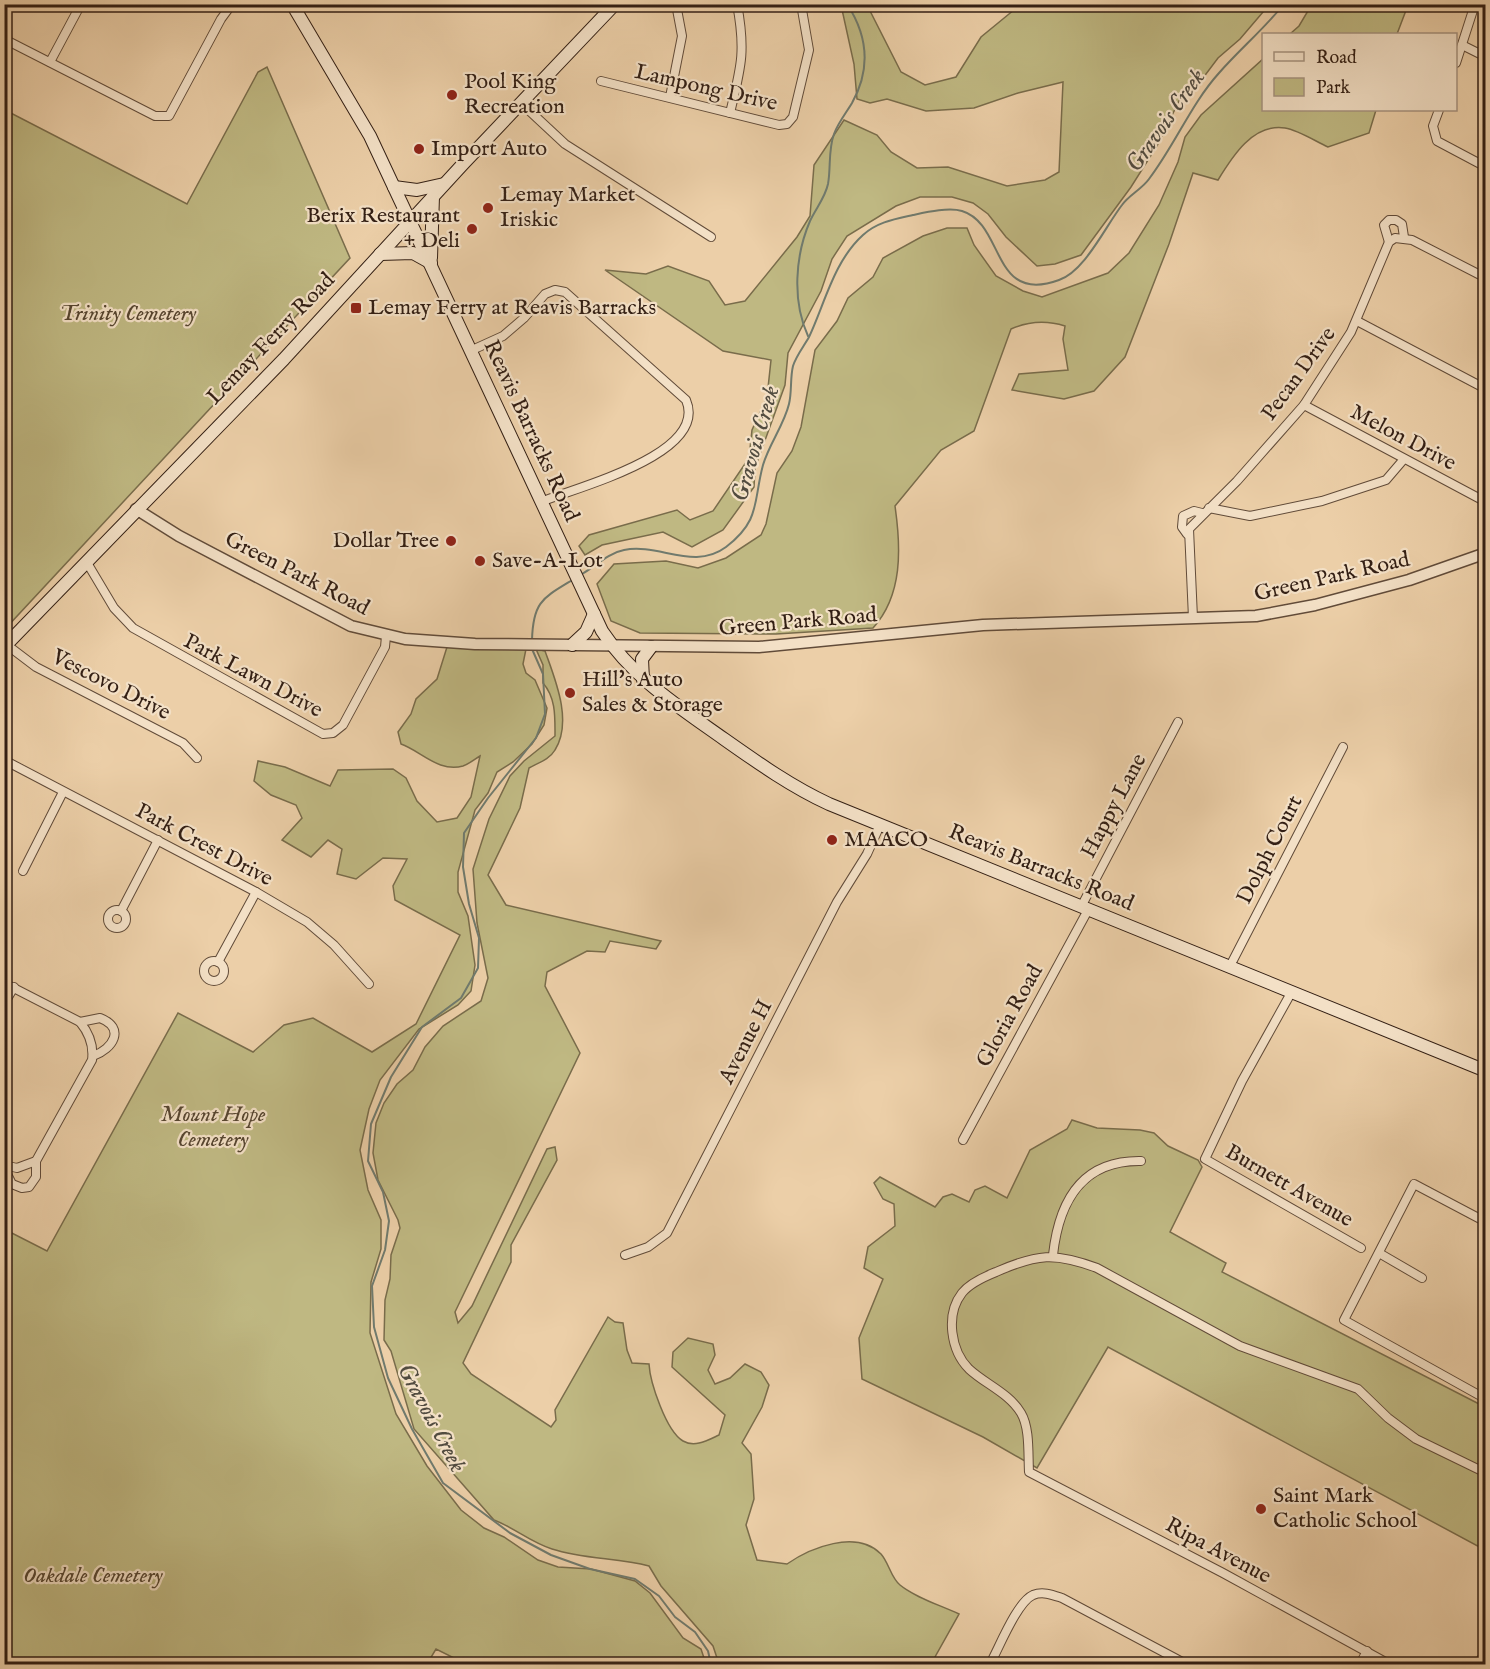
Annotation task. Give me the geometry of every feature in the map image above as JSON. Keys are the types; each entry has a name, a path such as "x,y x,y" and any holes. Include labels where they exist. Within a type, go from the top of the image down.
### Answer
{"main road":[{"name":"Reavis Barracks Road","path":"292,4 355,109 411,220 592,611 612,646 643,680 792,785 829,804 1485,1071"},
{"name":"Lemay Ferry Road","path":"6,646 136,509 284,359 444,184 615,4"},
{"path":"394,187 417,190 444,184"},
{"path":"380,254 413,253 431,262 433,196"},
{"path":"572,645 586,632 592,611"},
{"path":"643,680 642,657 651,647"},
{"path":"1480,1665 1485,1656"}],"street":[{"path":"50,62 81,4"},
{"path":"4,39 154,116 169,116 221,19 232,4"},
{"path":"670,97 682,36 676,4"},
{"path":"730,113 743,61 744,40 737,4"},
{"name":"Lampong Drive","path":"601,81 779,125 787,124 793,117 809,50 801,4"},
{"path":"1457,58 1475,4"},
{"path":"1462,45 1485,57"},
{"path":"521,103 565,144 711,237"},
{"path":"1439,111 1433,126 1437,141 1485,166"},
{"name":"Pecan Drive","path":"1193,618 1187,534 1206,510 1237,481 1304,405 1357,321 1396,239 1485,278"},
{"path":"470,351 503,336 524,318 545,294 555,290 565,292 686,400 689,408 687,426 664,452 542,502"},
{"path":"1357,321 1485,389"},
{"name":"Melon Drive","path":"1304,405 1485,502"},
{"path":"1206,510 1250,516 1323,501 1386,480 1404,459"},
{"name":"Green Park Road","path":"136,509 179,536 351,626 386,636 441,642 523,645 759,647 952,627 1247,616 1293,610 1427,574 1485,553"},
{"name":"Park Lawn Drive","path":"86,561 114,608 133,628 323,734 333,734 343,725 385,646 386,636"},
{"name":"Vescovo Drive","path":"6,646 36,668 183,743 197,758"},
{"name":"Happy Lane","path":"1084,908 1178,722"},
{"name":"Dolph Court","path":"1229,968 1343,747"},
{"name":"Park Crest Drive","path":"4,760 256,892 307,922 334,945 369,984"},
{"path":"23,871 63,792"},
{"name":"Avenue H","path":"625,1255 648,1246 667,1233 837,902 867,854 880,825"},
{"path":"121,911 158,840"},
{"path":"218,962 256,892"},
{"name":"Gloria Road","path":"963,1140 1084,908"},
{"path":"4,983 80,1022 87,1031 93,1056"},
{"path":"4,1004 14,987"},
{"name":"Burnett Avenue","path":"1291,993 1242,1082 1205,1159 1360,1248"},
{"path":"36,1161 17,1168 4,1167 12,1184 22,1188 29,1187 35,1182 36,1161 93,1056 106,1051 111,1045 113,1030 111,1025 100,1018 80,1022"},
{"path":"1141,1161 1120,1161 1099,1167 1082,1181 1066,1206 1055,1233 1053,1255 1073,1259 1097,1268 1240,1346 1358,1389 1388,1418 1416,1439 1485,1473"},
{"path":"1485,1222 1414,1184 1344,1320 1485,1399"},
{"path":"1380,1253 1422,1278"},
{"name":"Ripa Avenue","path":"1053,1255 1019,1262 986,1276 962,1293 952,1316 953,1346 968,1368 1000,1391 1021,1413 1027,1443 1029,1472 1367,1651 1389,1665"},
{"path":"990,1665 1021,1606 1027,1599 1039,1594 1062,1598 1186,1665"},
{"path":"1360,1665 1367,1651"}],"green space":[{"path":"1312,4 1408,4 1397,33 1291,33 1299,26"},
{"path":"841,5 867,5 901,72 925,85 956,77 981,37 1020,5 1269,5 1240,39 1218,58 1200,82 1180,99 1157,146 1131,187 1081,255 1055,264 1037,266 1006,237 988,214 973,203 952,197 920,197 896,206 847,236 832,259 821,291 788,353 785,385 755,468 754,487 723,530 692,547 663,532 602,545 585,555 579,546 589,535 677,510 690,520 713,511 749,458 752,430 767,397 771,360 723,351 605,270 646,274 668,266 709,281 725,305 745,301 797,237 810,216 814,165 844,120 877,135 891,152 917,168 948,167 1007,186 1045,180 1059,172 1063,82 1018,93 974,108 926,111 887,99 870,103 857,99 854,64"},
{"path":"1262,60 1262,111 1376,111 1369,133 1328,147 1295,131 1274,128 1253,136 1237,152 1218,180 1193,173 1169,244 1125,357 1094,391 1064,399 1012,390 1019,374 1068,370 1063,339 1065,326 1038,322 1011,329 974,431 941,450 895,506 899,554 895,586 883,615 873,628 776,634 640,633 611,621 597,584 614,564 666,561 698,568 726,558 761,535 766,524 777,473 792,451 801,427 815,350 837,321 848,298 873,277 883,258 923,236 947,228 967,228 974,245 996,276 1023,291 1042,297 1108,273 1129,253 1159,205 1178,162 1185,137 1201,115"},
{"name":"Trinity Cemetery","path":"267,67 350,258 5,629 5,110 187,204 258,72"},
{"path":"447,647 526,649 523,664 526,673 535,680 547,708 544,725 532,744 513,762 497,772 488,793 475,810 458,872 458,892 468,916 475,965 471,991 458,1005 419,1029 380,1080 369,1109 360,1150 368,1190 381,1220 381,1249 371,1282 370,1333 396,1414 427,1466 461,1510 484,1528 504,1537 538,1560 558,1567 591,1569 635,1581 650,1593 683,1638 701,1649 706,1664 466,1664 436,1649 427,1664 5,1664 4,1229 47,1251 178,1013 253,1052 284,1025 313,1018 372,1052 416,1024 460,935 395,900 393,886 407,859 383,858 356,879 337,874 342,849 328,840 311,857 282,840 302,818 296,805 271,795 254,781 258,761 285,767 330,786 338,770 393,769 406,778 417,801 437,822 457,818 471,797 480,756 463,766 438,764 401,744 398,732 411,714 416,699 437,679"},
{"path":"536,649 545,651 557,687 562,713 560,739 550,756 529,768 520,808 488,875 506,905 661,941 656,949 610,941 605,952 587,951 547,972 545,986 580,1053 455,1312 458,1323 472,1306 547,1149 555,1147 557,1160 511,1245 511,1262 463,1363 471,1374 551,1427 556,1420 555,1410 608,1317 615,1322 623,1323 627,1350 632,1363 649,1364 652,1382 665,1417 677,1436 692,1444 719,1435 725,1415 672,1367 673,1352 688,1338 713,1344 715,1355 708,1370 715,1384 730,1378 745,1364 761,1372 769,1385 762,1407 742,1443 751,1454 754,1499 746,1525 757,1560 787,1564 820,1547 846,1542 871,1547 881,1554 894,1578 906,1590 959,1614 931,1664 719,1664 713,1646 661,1586 649,1566 552,1549 494,1520 414,1429 391,1351 384,1340 385,1300 390,1279 391,1255 400,1228 378,1180 373,1153 376,1123 384,1103 397,1084 413,1070 425,1047 443,1026 481,1001 488,978 477,923 473,869 489,819 510,776 524,761 555,736 553,701 543,683 543,665"},
{"path":"1072,1120 1097,1128 1154,1133 1168,1146 1198,1160 1202,1167 1170,1232 1226,1263 1222,1272 1485,1407 1485,1550 1108,1347 1037,1468 983,1437 862,1379 859,1338 883,1279 864,1268 868,1247 895,1226 894,1204 883,1199 874,1183 880,1177 935,1207 943,1197 952,1194 969,1202 975,1190 985,1186 1007,1198 1030,1150 1067,1129"}],"waterway":[{"path":"808,336 799,308 797,278 801,249 810,221 827,189 834,134 858,90 864,65 863,40 847,4"},
{"name":"Gravois Creek","path":"582,574 607,557 624,550 650,550 689,557 714,554 726,547 745,528 754,510 763,465 787,412 794,362 809,337 837,270 853,245 863,235 887,222 919,214 944,210 962,211 976,219 986,231 1001,260 1010,273 1021,282 1037,285 1059,280 1077,268 1086,258 1125,201 1149,179 1209,85 1284,4"},
{"name":"Gravois Creek","path":"532,640 535,617 542,602 547,596 574,579"},
{"name":"Gravois Creek","path":"532,649 543,674 545,714 536,738 488,798 464,833 463,867 469,904 479,938 478,968 461,998 422,1027 391,1077 371,1124 368,1161 383,1192 389,1221 385,1250 372,1286 374,1327 388,1378 412,1429 443,1483 510,1533 551,1555 590,1569 635,1579 659,1596 675,1617 695,1632 708,1651 711,1664"}],"place":[{"name":"Pool King Recreation","path":"452,95"},
{"name":"Import Auto","path":"419,149"},
{"name":"Lemay Market Iriskic","path":"488,208"},
{"name":"Berix Restaurant + Deli","path":"472,229"},
{"name":"Lemay Ferry at Reavis Barracks","path":"356,308"},
{"name":"Dollar Tree","path":"451,541"},
{"name":"Save-A-Lot","path":"480,561"},
{"name":"Hill's Auto Sales & Storage","path":"570,693"},
{"name":"MAACO","path":"832,840"},
{"name":"Saint Mark Catholic School","path":"1261,1509"}],"park label":[{"name":"Mount Hope Cemetery","path":"213,1128"},
{"name":"Oakdale Cemetery","path":"93,1576"}]}
